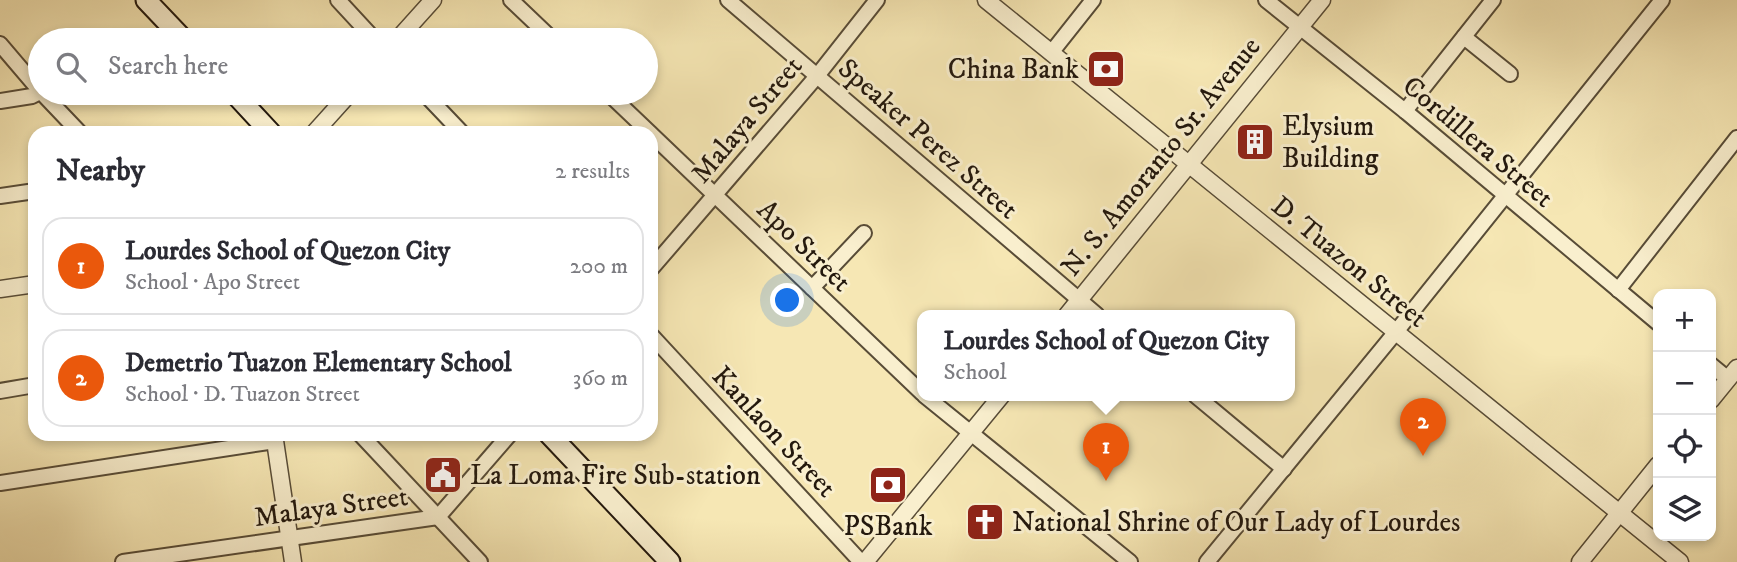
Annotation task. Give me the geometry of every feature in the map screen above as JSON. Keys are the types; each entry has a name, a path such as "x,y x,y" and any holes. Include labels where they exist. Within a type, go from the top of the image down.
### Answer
{"main road":[{"path":"146,0 173,28"},
{"path":"245,105 265,126"},
{"path":"556,441 670,562"}],"street":[{"path":"338,0 364,28"},
{"path":"408,28 433,0"},
{"path":"511,0 540,28"},
{"name":"Speaker Perez Street","path":"728,0 1091,310"},
{"name":"Malaya Street","path":"658,261 817,76 877,0"},
{"name":"D. Tuazon Street","path":"986,0 1680,562"},
{"path":"1051,53 1093,0"},
{"name":"N. S. Amoranto Sr. Avenue","path":"1072,310 1322,0"},
{"path":"1405,111 1493,0"},
{"path":"1206,562 1395,333 1662,0"},
{"name":"Cordillera Street","path":"1267,1 1405,111 1653,319"},
{"path":"1464,37 1510,74"},
{"path":"0,44 28,77"},
{"path":"0,101 28,97"},
{"path":"53,105 73,126"},
{"path":"320,126 339,105"},
{"path":"435,105 455,126"},
{"name":"Apo Street","path":"621,105 643,126"},
{"path":"1618,290 1737,138"},
{"name":"Apo Street","path":"658,140 917,388"},
{"path":"0,196 28,192"},
{"path":"812,288 864,233"},
{"path":"0,289 28,285"},
{"name":"Kanlaon Street","path":"658,342 863,562"},
{"path":"1716,394 1732,373"},
{"path":"0,391 28,386"},
{"name":"Apo Street","path":"931,401 1130,562"},
{"path":"863,562 997,401"},
{"path":"1202,401 1284,469"},
{"path":"0,483 257,441"},
{"path":"275,441 293,562"},
{"path":"367,441 480,562"},
{"name":"Malaya Street","path":"123,562 438,517 504,441"},
{"path":"1580,562 1653,471"}],"place":[{"name":"China Bank","path":"1106,69"},
{"name":"Elysium Building","path":"1255,142"},
{"name":"Demetrio Tuazon Elementary School","path":"1423,456"},
{"name":"La Loma Fire Sub-station","path":"443,475"},
{"name":"Lourdes School of Quezon City","path":"1106,481"},
{"name":"PSBank","path":"888,485"},
{"name":"National Shrine of Our Lady of Lourdes","path":"985,522"}]}
